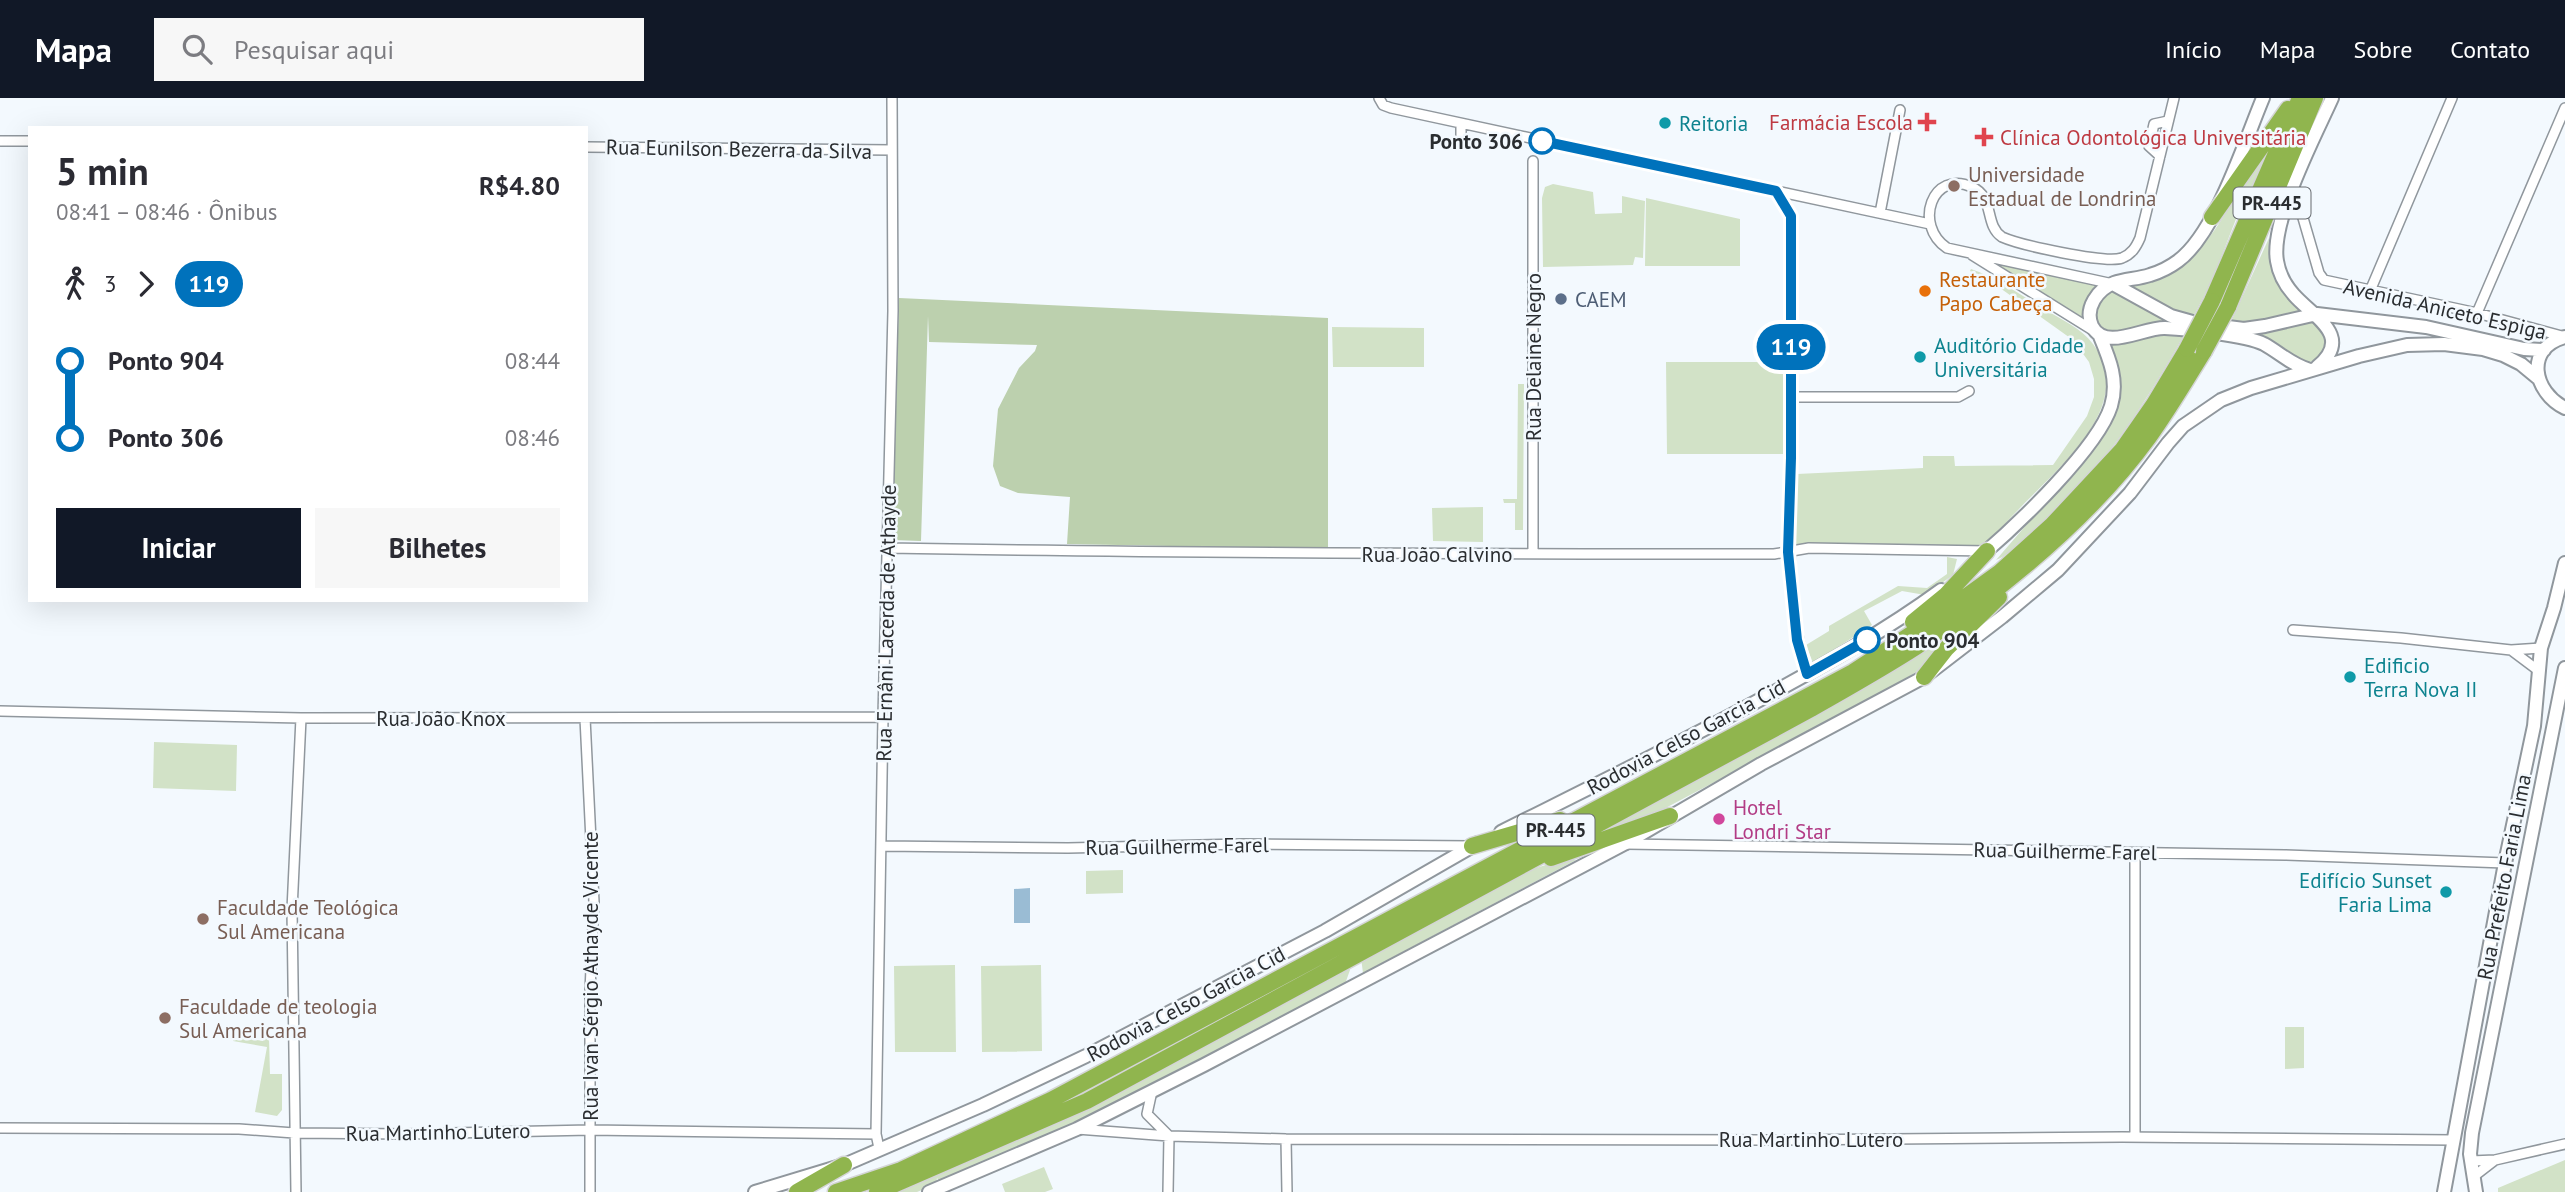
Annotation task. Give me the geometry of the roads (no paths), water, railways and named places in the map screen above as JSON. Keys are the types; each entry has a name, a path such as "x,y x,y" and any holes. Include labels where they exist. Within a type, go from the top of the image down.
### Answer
{"highway":[{"path":"2212,217 2295,98"},
{"name":"Rodovia Celso Garcia Cid","path":"836,1192 901,1170 1051,1100 1853,672 1940,616 2000,572 2052,525 2122,450 2154,404 2212,301 2300,98"},
{"name":"Rodovia Celso Garcia Cid","path":"877,1192 1087,1101 1811,709 1916,647 1992,592 2045,549 2096,498 2148,438 2204,351 2228,307 2315,98"},
{"path":"1924,677 1946,649 2045,549"},
{"path":"1853,672 1946,595 1987,551"},
{"path":"1472,846 1593,810"},
{"path":"1519,867 1670,816"},
{"path":"797,1192 844,1165"}],"main road":[{"path":"2113,284 2152,275 2178,261 2197,242 2212,217 2263,98"},
{"name":"PR-445","path":"2317,314 2293,294 2283,280 2277,262 2278,232 2332,98"},
{"path":"2113,284 2171,316 2196,323 2244,329 2317,314 2397,323 2524,349 2544,350"},
{"name":"Rodovia Celso Garcia Cid","path":"755,1192 844,1165 983,1105 1086,1056 1325,930 1472,846 1681,743 1867,640 1921,605 1987,551 2055,484 2105,419 2111,406 2114,380 2110,360 2091,322 2091,306 2099,293 2113,284"},
{"path":"2311,370 2325,358 2331,342 2329,330 2317,314"},
{"path":"2099,334 2119,338 2148,329 2168,328 2251,340 2311,370 2407,345 2444,344 2483,349 2503,355 2521,364 2538,378"},
{"path":"2565,337 2556,340 2544,350 2538,360 2538,378 2543,390 2565,408"},
{"name":"PR-445","path":"929,1192 1077,1129 1152,1091 1624,844 1924,677 2002,617 2077,552 2130,493 2183,426 2221,400 2238,392 2311,370"},
{"name":"Rua Prefeito Faria Lima","path":"2445,1192 2533,726 2541,648 2565,563"},
{"path":"2539,671 2556,673 2565,668"},
{"name":"Rua Prefeito Faria Lima","path":"2476,1192 2470,1161 2472,1133 2565,668"}],"street":[{"name":"Rua Ernâni Lacerda de Athayde","path":"879,1148 876,1134 893,311 892,98"},
{"path":"1378,98 1383,105 1391,108 1461,124 1930,224"},
{"path":"2113,284 1947,248 1935,236 1930,224 1929,206 1938,192 1955,184 1963,184 1980,192 1989,208 1994,230 2005,239 2107,260 2121,258 2132,252 2140,238 2160,156 2149,146 2154,124 2168,121 2174,98"},
{"path":"2370,291 2452,98"},
{"path":"2476,313 2565,108"},
{"path":"1880,213 1900,110"},
{"path":"1461,124 1461,145"},
{"path":"0,141 28,141"},
{"name":"Rua Eunilson Bezerra da Silva","path":"588,147 892,150"},
{"name":"Rua Delaine Negro","path":"1533,161 1533,554"},
{"name":"Avenida Aniceto Espiga","path":"2294,187 2316,266 2324,280 2476,313 2565,337"},
{"path":"1776,191 1791,216 1792,397 1788,552 1797,640 1807,674"},
{"path":"1968,252 2099,334"},
{"path":"1792,397 1958,397 1969,391"},
{"name":"Rua João Calvino","path":"887,548 1198,553 1774,555 1809,548 1987,551"},
{"path":"2293,630 2511,650 2541,648"},
{"path":"2511,650 2539,671"},
{"name":"Rua João Knox","path":"0,711 300,718 883,717"},
{"path":"296,1192 292,911 300,718"},
{"name":"Rua Ivan Sérgio Athayde Vicente","path":"585,718 594,902 590,991 590,1192"},
{"name":"Rua Guilherme Farel","path":"1624,844 2285,855 2505,863"},
{"name":"Rua Guilherme Farel","path":"882,846 1472,846"},
{"path":"2135,853 2135,1137"},
{"path":"1152,1091 1147,1114 1170,1136 1168,1192"},
{"name":"Rua Martinho Lutero","path":"0,1128 239,1129 295,1133 405,1134 590,1130 876,1134"},
{"name":"Rua Martinho Lutero","path":"1077,1129 1170,1136 1286,1139 1766,1140 2135,1137 2453,1140"},
{"path":"1286,1139 1287,1192"},
{"path":"2470,1161 2495,1160 2565,1144"},
{"path":"2473,1177 2495,1160"}],"water":[{"path":"1030,888 1030,923 1014,923 1014,889"}],"place":[{"name":"Farmácia Escola","path":"1927,122"},
{"name":"Reitoria","path":"1665,123"},
{"name":"Clínica Odontológica Universitária","path":"1984,137"},
{"name":"Ponto 306","path":"1542,141"},
{"name":"Universidade Estadual de Londrina","path":"1954,186"},
{"name":"Restaurante Papo Cabeça","path":"1925,291"},
{"name":"CAEM","path":"1561,299"},
{"name":"Auditório Cidade Universitária","path":"1920,357"},
{"name":"Ponto 904","path":"1867,640"},
{"name":"Edificio Terra Nova II","path":"2350,677"},
{"name":"Hotel Londri Star","path":"1719,819"},
{"name":"Edifício Sunset Faria Lima","path":"2446,892"},
{"name":"Faculdade Teológica Sul Americana","path":"203,919"},
{"name":"Faculdade de teologia Sul Americana","path":"165,1018"}]}
